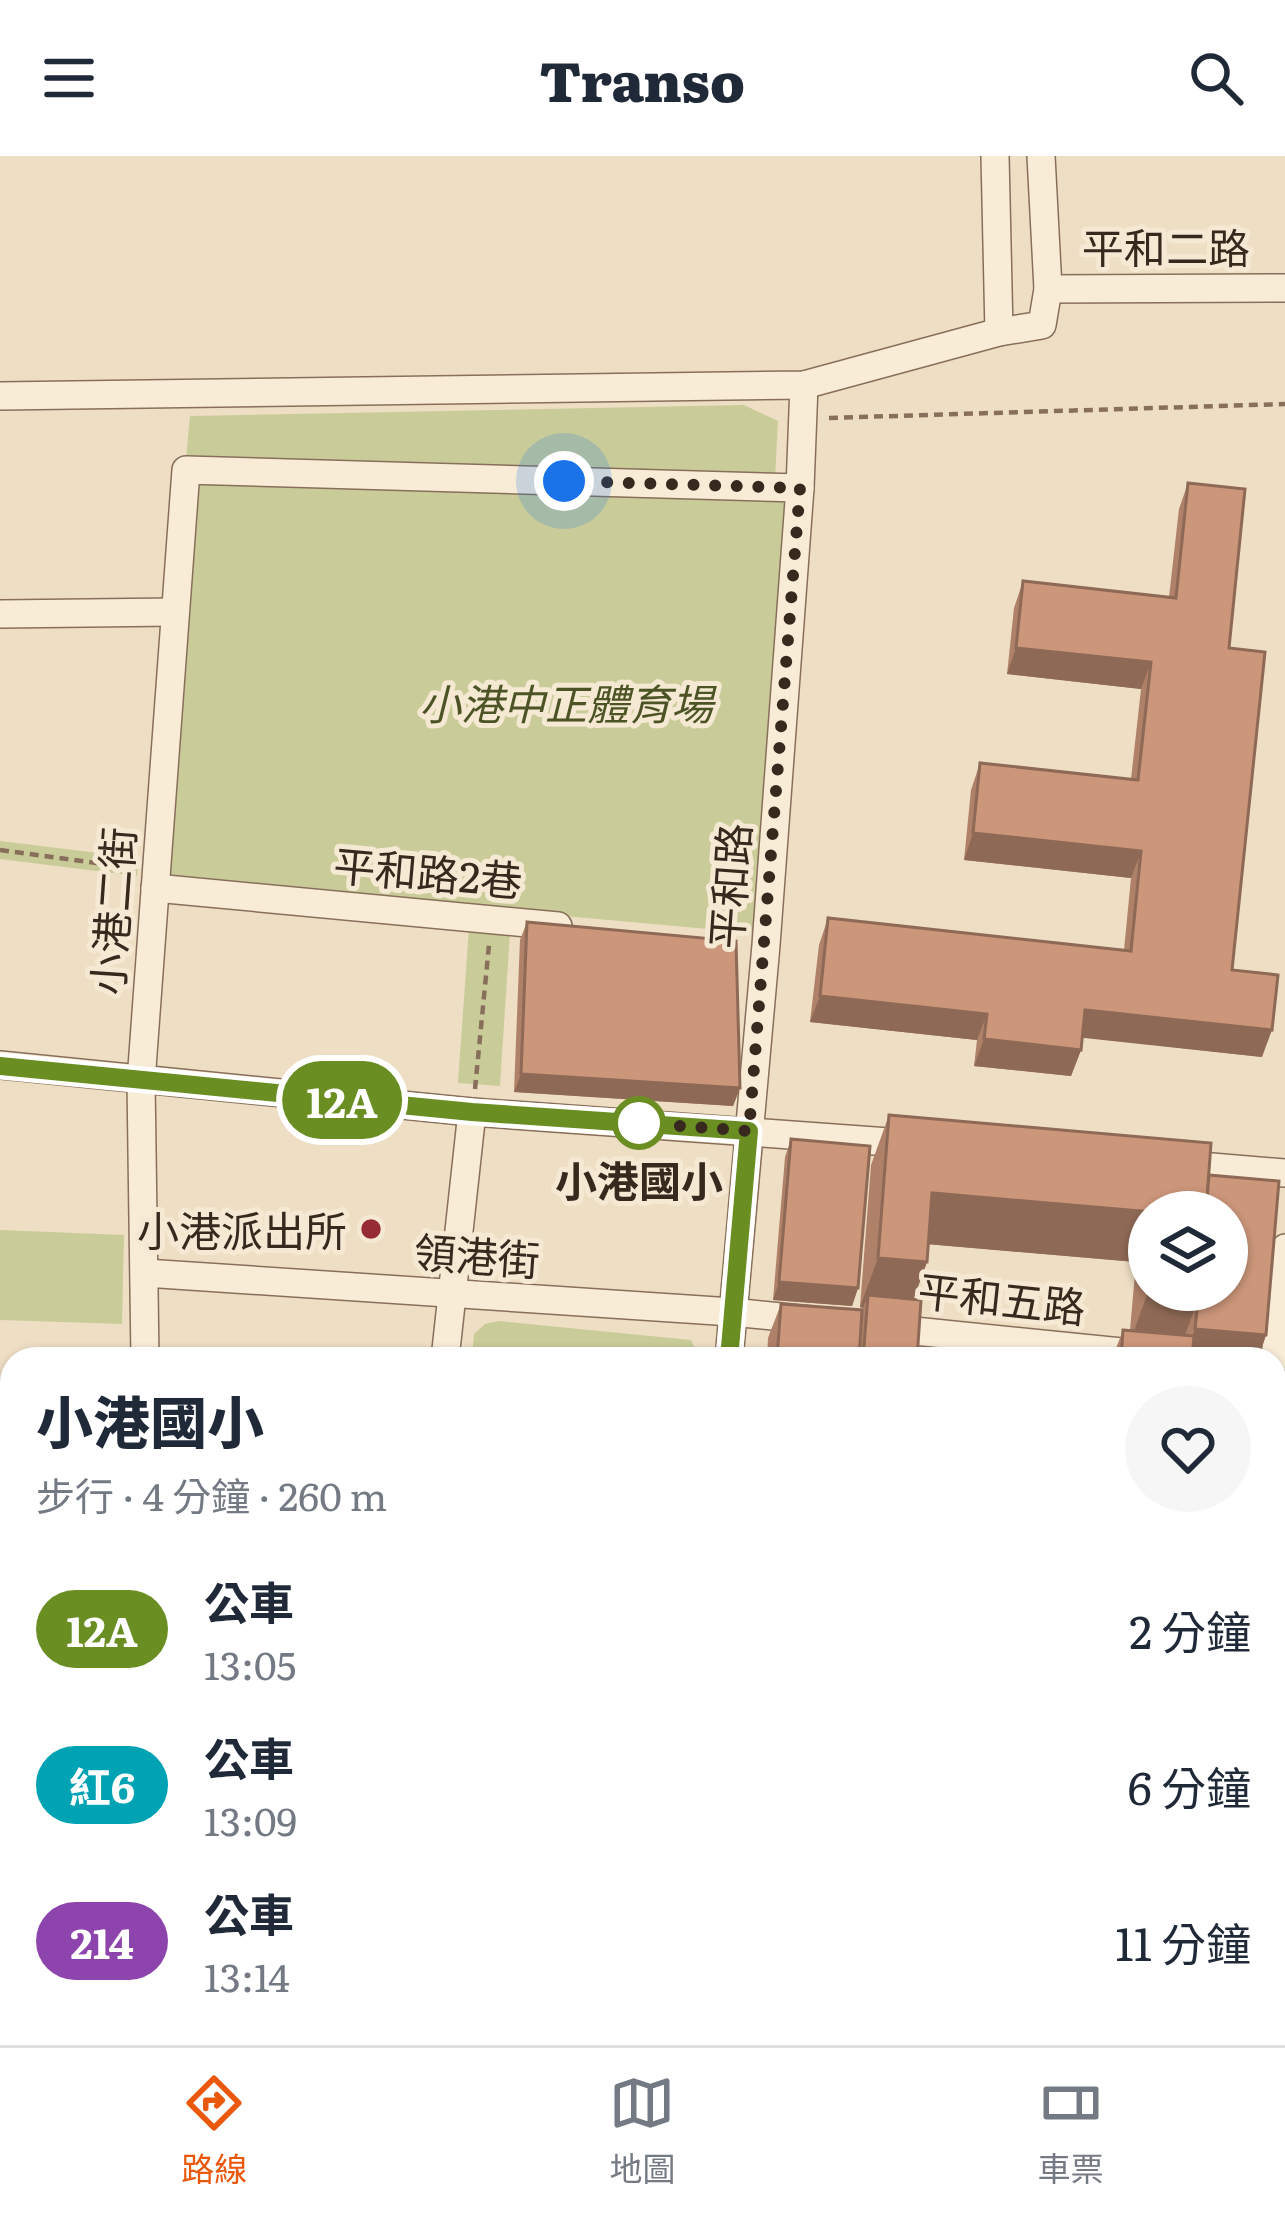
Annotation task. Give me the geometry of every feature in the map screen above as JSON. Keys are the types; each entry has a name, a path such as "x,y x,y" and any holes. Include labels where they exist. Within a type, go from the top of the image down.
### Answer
{"street":[{"path":"995,156 999,332"},
{"path":"0,396 804,385 999,332 1042,325 1048,290 1042,156"},
{"name":"平和二路","path":"1048,290 1285,287"},
{"name":"平和路","path":"730,1347 749,1131 754,944 800,488 804,385"},
{"name":"小港二街","path":"146,1347 141,1081 186,470 800,488"},
{"path":"0,614 175,612"},
{"name":"平和路2巷","path":"155,879 583,928"},
{"path":"0,1065 472,1112 936,1146"},
{"path":"447,1347 472,1112"},
{"path":"1145,1162 1285,1173"},
{"path":"1276,1347 1285,1248"},
{"name":"領港街","path":"145,1273 732,1312"},
{"name":"平和五路","path":"732,1312 1073,1347"}],"path":[{"path":"805,419 1285,404"},
{"path":"0,850 155,879"},
{"path":"472,1112 491,920"}],"green space":[{"path":"744,405 778,421 775,478 186,460 190,416"},
{"name":"小港中正體育場","path":"189,475 797,498 765,934 161,880"},
{"path":"0,841 139,858 137,876 0,859"},
{"path":"469,929 510,932 500,1086 458,1083"},
{"path":"0,1230 124,1235 122,1324 0,1320"},
{"path":"499,1321 691,1340 694,1347 473,1347 474,1334 485,1324"}],"building":[{"path":"1188,483 1245,489 1229,648 1265,652 1232,970 1278,975 1272,1030 1085,1010 1081,1050 984,1039 987,1014 820,996 828,918 1131,951 1141,851 973,833 980,763 1138,780 1151,662 1016,648 1023,581 1176,598"},
{"path":"527,922 736,941 740,1088 521,1074"},
{"path":"889,1115 1211,1143 1208,1191 1128,1191 1128,1210 932,1193 927,1262 878,1258"},
{"path":"791,1139 870,1146 858,1288 779,1282"},
{"path":"1209,1175 1279,1181 1266,1335 1195,1329 1197,1311 1248,1311 1248,1191 1208,1191"},
{"path":"868,1295 921,1300 918,1347 864,1347"},
{"path":"781,1304 862,1310 860,1347 778,1347"},
{"path":"1123,1330 1194,1336 1193,1347 1122,1347"}],"bus line":[{"name":"12A","path":"0,1066 472,1112 749,1131 730,1347"}],"place":[{"name":"小港國小","path":"639,1123"},
{"name":"小港派出所","path":"371,1229"}],"route":[{"path":"564,481 800,488 749,1131 639,1123"}]}
